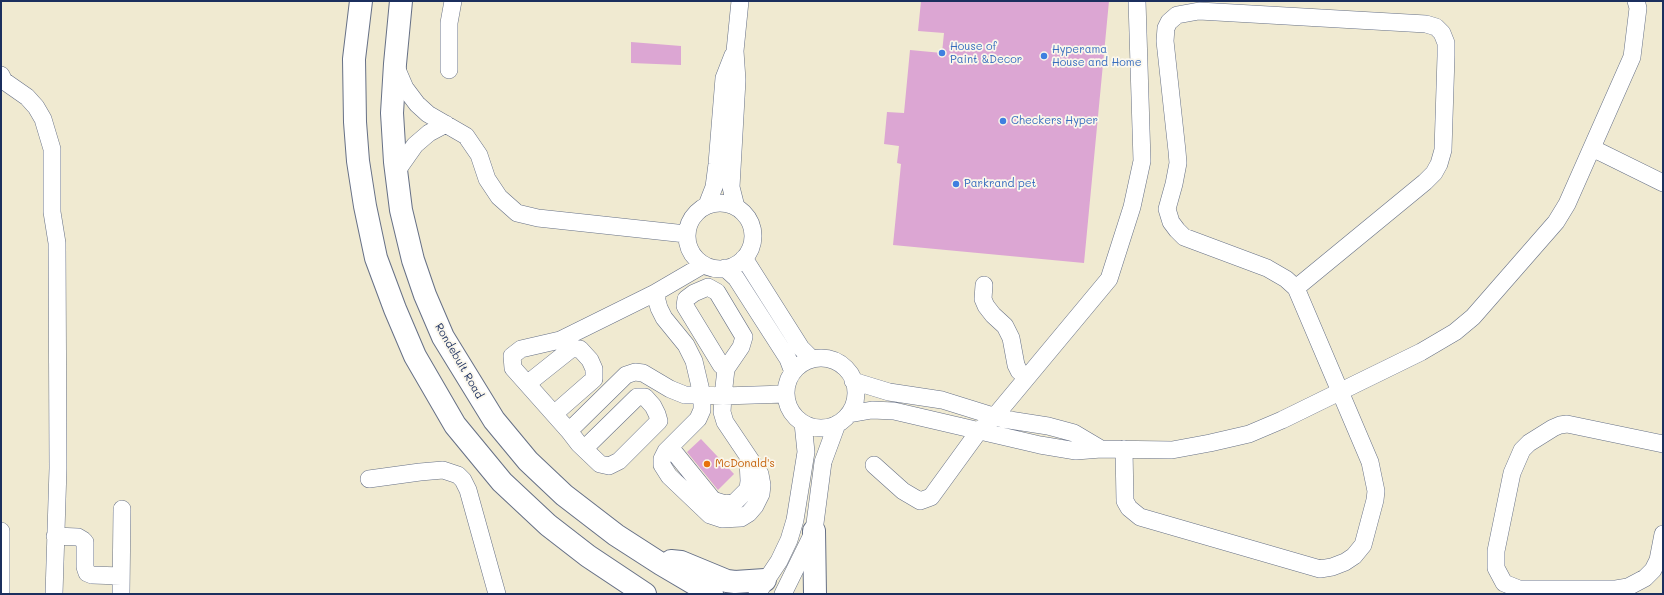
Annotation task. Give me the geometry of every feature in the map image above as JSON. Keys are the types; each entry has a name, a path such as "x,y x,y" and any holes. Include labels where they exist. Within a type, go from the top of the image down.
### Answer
{"main road":[{"path":"361,1 354,59 355,122 364,206 376,258 415,356 455,425 502,482 553,529 588,556 645,594"},
{"name":"Rondebult Road","path":"401,1 394,64 392,113 396,172 401,210 413,260 424,295 443,337 494,420 528,461 564,495 616,535 652,559 712,594"},
{"path":"814,531 815,594"},
{"path":"652,559 681,562 727,581 761,587"}],"street":[{"path":"449,70 449,23 453,1"},
{"path":"736,207 731,187 737,80 735,51 740,1"},
{"path":"874,465 903,491 920,501 931,497 979,431 995,416 1109,279 1132,206 1142,161 1137,1"},
{"path":"783,594 814,531 823,462 843,419 855,400 856,392 854,381 848,370 835,361 828,359 812,359 798,366 793,372 786,386 786,394 790,409 794,416 803,423 822,428 843,419 872,410 894,411 1040,445 1076,451 1101,449 1172,450 1249,434 1282,420 1421,352 1455,332 1473,317 1556,222 1567,204 1632,58 1638,8 1636,1"},
{"path":"1124,449 1125,501 1129,508 1140,517 1306,566 1320,568 1332,567 1345,562 1363,545 1376,491 1370,462 1296,288 1286,279 1267,268 1184,237 1172,222 1167,209 1178,163 1165,41 1166,28 1169,22 1176,15 1199,11 1426,24 1436,27 1442,34 1446,43 1443,150 1439,164 1434,173 1296,288"},
{"path":"707,205 714,187 724,78 735,51"},
{"path":"394,64 405,88 417,104 428,114 466,136 479,155 487,179 499,197 517,213 538,218 686,234"},
{"path":"1,75 4,81 27,97 36,106 43,119 52,149 52,212 57,243 58,468 54,594"},
{"path":"396,172 415,145 429,133 446,124"},
{"path":"1592,148 1663,183"},
{"path":"722,203 736,207 747,217 752,231 751,245 744,258 732,266 725,268 710,268 697,260 689,248 686,234 691,220 707,205 722,203"},
{"path":"744,258 801,348 812,359"},
{"path":"585,448 513,368 512,356 521,349 560,340 654,293 703,265"},
{"path":"725,268 736,278 788,360 793,372"},
{"path":"984,285 983,299 986,306 992,315 1005,326 1011,338 1016,365 1019,371 1026,377"},
{"path":"654,293 664,318 686,345 694,361 702,395 702,410 698,419 670,447 662,459 662,465 669,476 702,510 710,516 722,519 741,518 749,513 756,506 761,494 760,474 725,422 722,412 726,369"},
{"path":"527,384 571,349 580,349 590,360 594,369 594,379 554,414"},
{"path":"569,431 626,375 635,372 643,373 670,389 686,395 723,396 786,394"},
{"path":"854,381 889,392 942,400 995,416 1048,426 1074,433 1101,449"},
{"path":"761,587 779,561 786,547 794,520 806,452 803,423"},
{"path":"1663,444 1567,424 1552,428 1529,443 1522,450 1512,473 1496,551 1496,568 1504,583 1519,589 1616,589 1628,587 1645,578 1653,570 1658,560 1663,534"},
{"path":"369,479 443,470 458,475 463,480 468,490 497,594"},
{"path":"121,594 122,510"},
{"path":"1,531 1,591"},
{"path":"56,536 78,537 85,542 85,567 87,573 92,575 121,576"}],"building":[{"path":"921,1 1109,1 1084,263 893,245 901,164 897,163 899,146 884,144 887,112 904,113 910,50 942,53 944,33 918,31"},
{"path":"631,42 681,46 681,65 631,63"},
{"path":"701,439 734,474 718,490 687,452"}],"place":[{"name":"House of Paint &Decor","path":"942,53"},
{"name":"Hyperama House and Home","path":"1044,56"},
{"name":"Checkers Hyper","path":"1003,121"},
{"name":"Parkrand pet","path":"956,184"},
{"name":"McDonald's","path":"707,464"}]}
